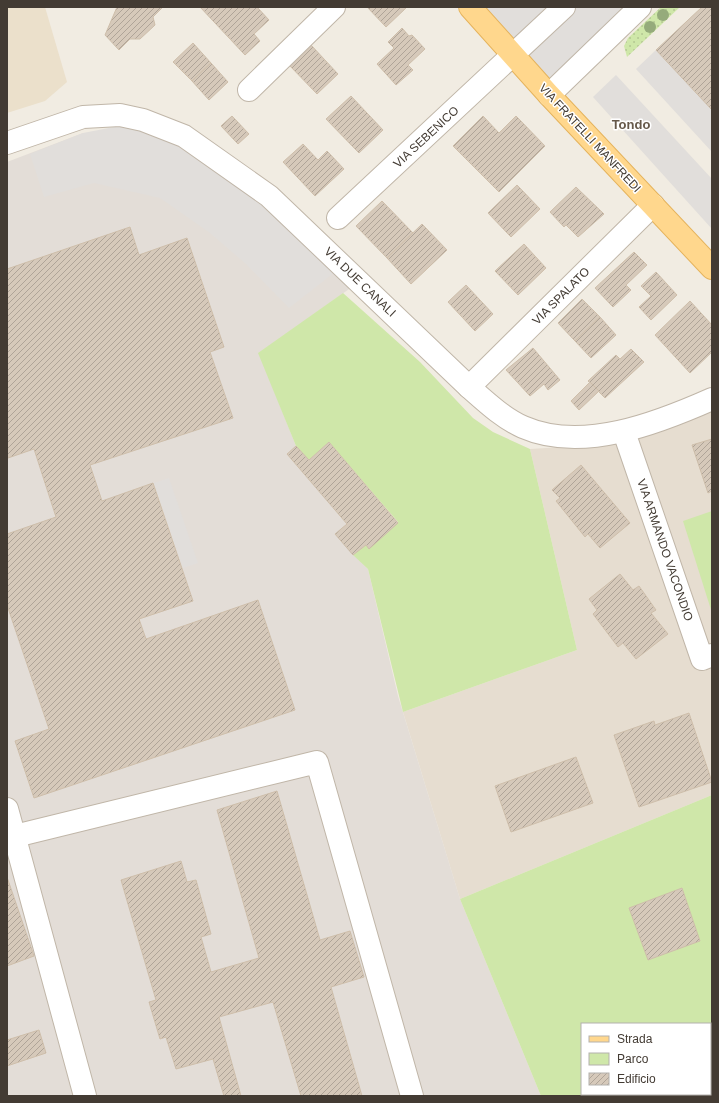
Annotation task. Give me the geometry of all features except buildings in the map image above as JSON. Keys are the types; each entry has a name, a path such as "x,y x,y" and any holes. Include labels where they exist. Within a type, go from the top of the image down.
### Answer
{"main road":[{"name":"VIA FRATELLI MANFREDI","path":"470,7 549,95 712,268"}],"street":[{"path":"249,90 334,7"},
{"path":"549,95 640,7"},
{"name":"VIA SEBENICO","path":"338,218 562,10"},
{"name":"VIA DUE CANALI","path":"7,143 83,117 120,116 143,120 184,136 269,196 469,388 500,414 524,427 548,434 573,436 624,432 683,412 712,399"},
{"name":"VIA SPALATO","path":"469,388 653,205"},
{"name":"VIA ARMANDO VACONDIO","path":"624,432 702,659 712,655"},
{"path":"15,836 317,762 412,1096"},
{"path":"7,809 84,1096"}],"shaded area":[{"path":"7,7 45,7 67,82 45,101 7,113"},
{"path":"469,7 640,7 549,95"},
{"path":"656,50 712,110 712,152 636,69"},
{"path":"616,75 712,179 712,229 593,97"},
{"path":"145,121 266,207 335,272 289,308 246,264 210,233 160,198 94,183 44,197 30,154 83,133"},
{"path":"83,133 359,282 259,353 296,446 287,454 347,524 335,534 368,569 398,696 460,899 541,1096 7,1096 7,162"},
{"path":"712,409 712,795 460,899 403,712 577,650 530,449 628,443"},
{"path":"169,478 198,563 183,568 154,483"}],"green space":[{"path":"661,7 680,7 627,57 624,46 628,38"},
{"path":"343,293 420,362 473,418 493,432 530,449 577,650 403,712 368,569 353,555 366,545 369,548 398,522 329,442 309,460 296,446 258,353"},
{"path":"712,511 712,613 683,521"},
{"path":"712,795 712,1096 541,1096 460,899"}],"district":[{"name":"Tondo","path":"631,124"}]}
